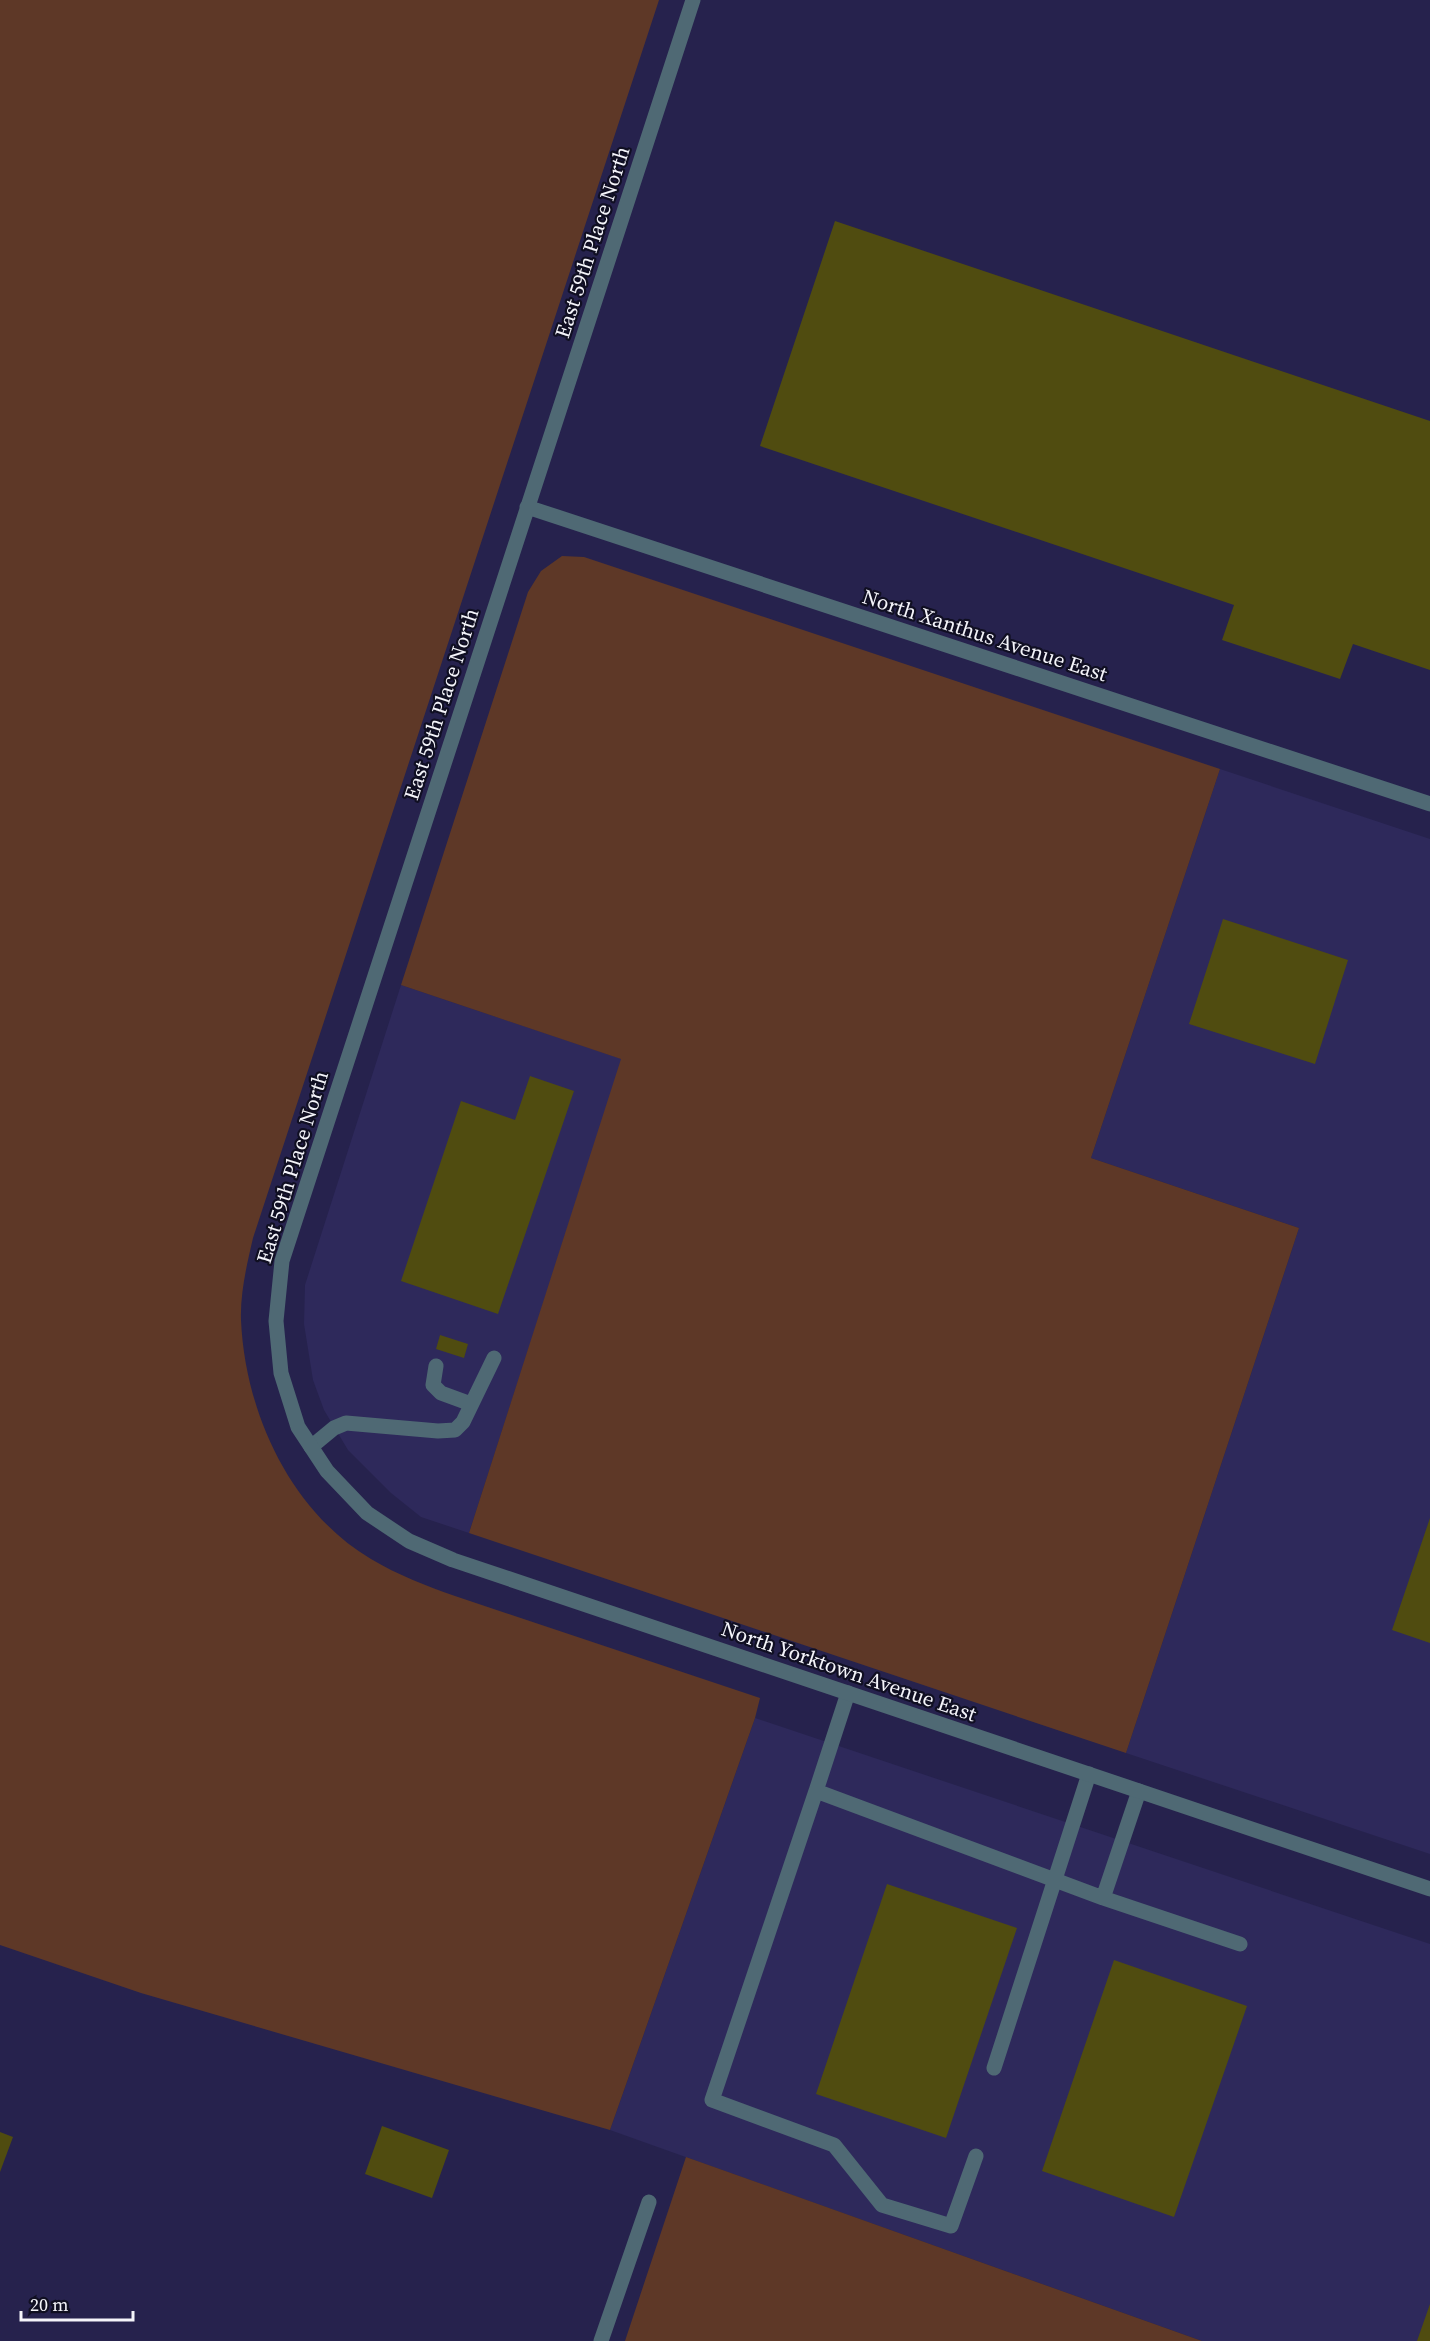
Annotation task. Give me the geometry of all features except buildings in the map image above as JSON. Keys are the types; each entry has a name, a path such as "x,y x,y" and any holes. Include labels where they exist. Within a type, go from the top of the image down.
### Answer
{"street":[{"name":"East 59th Place North","path":"298,1427 281,1373 276,1321 282,1261 693,0"},
{"name":"North Xanthus Avenue East","path":"527,507 1430,804"},
{"path":"311,1447 334,1428 346,1423 438,1431 454,1430 463,1422 494,1358"},
{"path":"436,1366 433,1386 441,1394 471,1404"},
{"name":"North Yorktown Avenue East","path":"298,1427 327,1472 367,1513 409,1541 453,1560 1430,1889"},
{"path":"848,1693 712,2100 834,2145 882,2205 951,2226 976,2156"},
{"path":"994,2068 1089,1774"},
{"path":"816,1791 1055,1881 1240,1944"},
{"path":"1103,1898 1139,1791"},
{"path":"601,2341 649,2202"}],"shaded area":[{"path":"0,0 659,0 253,1238 244,1279 241,1310 244,1355 252,1389 277,1456 295,1487 342,1539 381,1565 433,1588 760,1698 755,1718 610,2130 141,1993 0,1945"},
{"path":"562,556 584,557 1220,769 1091,1158 1299,1228 1126,1753 469,1533 621,1059 401,985 528,592 541,571"},
{"path":"1220,769 1430,839 1430,1854 1126,1753 1299,1228 1091,1158"},
{"path":"401,985 622,1059 469,1533 421,1517 391,1493 348,1450 324,1410 313,1380 304,1324 305,1285"},
{"path":"755,1718 1430,1944 1430,2341 1202,2341 610,2130"},
{"path":"686,2157 1202,2341 625,2341"}]}
